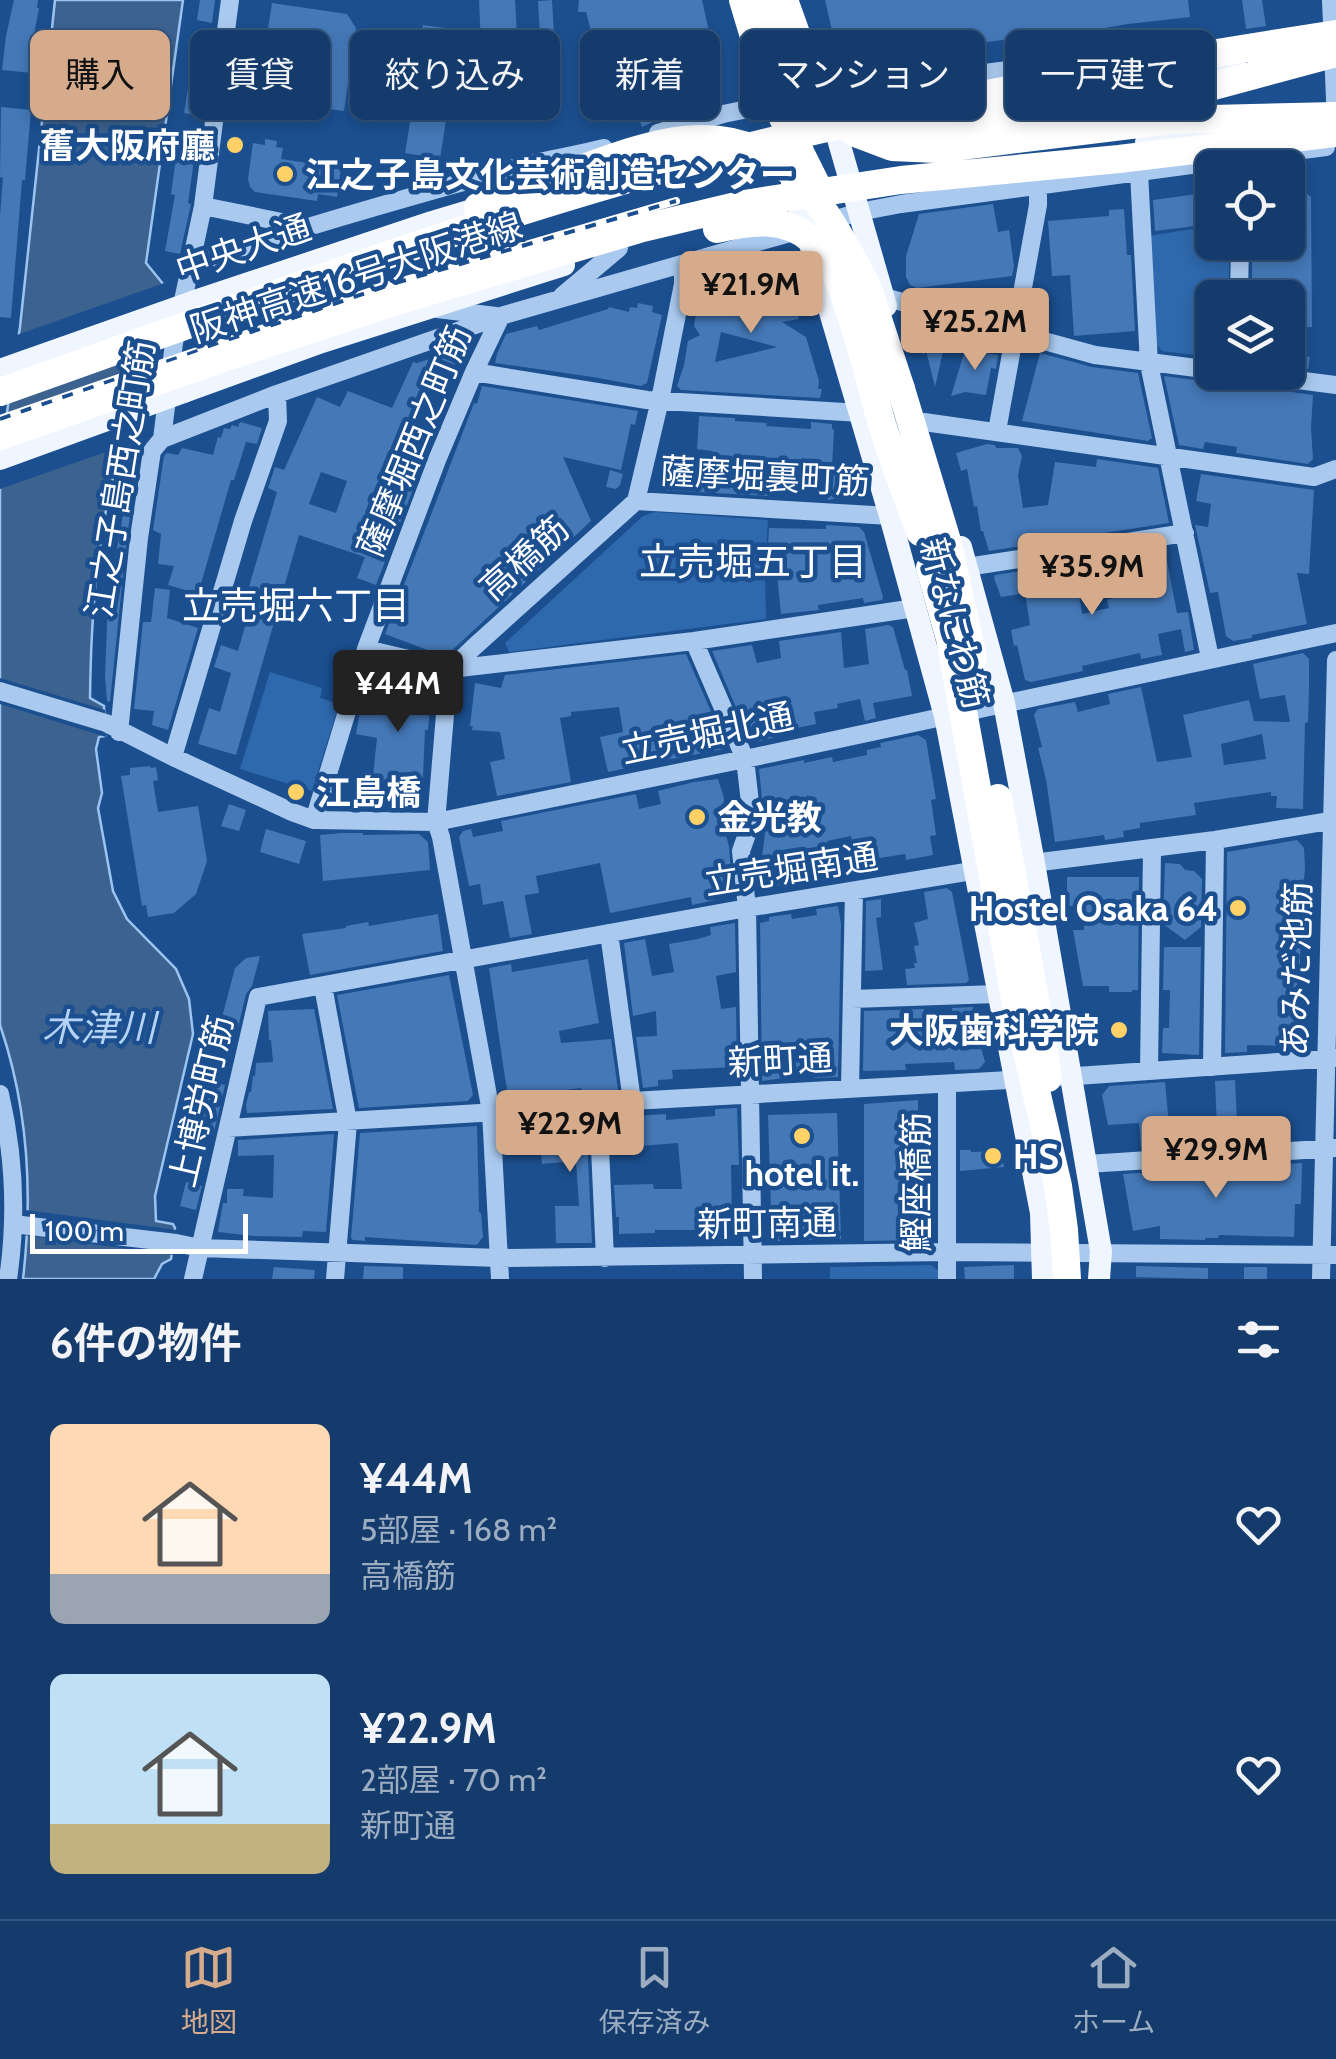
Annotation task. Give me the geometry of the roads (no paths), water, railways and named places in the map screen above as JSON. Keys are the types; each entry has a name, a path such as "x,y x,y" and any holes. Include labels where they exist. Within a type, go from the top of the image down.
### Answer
{"highway":[{"path":"743,0 780,112 835,223 910,422 920,532"},
{"path":"764,0 783,59 806,94 855,133 892,147 937,149 1171,120 1336,116"},
{"path":"764,0 813,155 875,292 931,483 959,591 1038,1020 1060,1077"},
{"path":"784,0 803,54 832,90 873,114 930,126 1173,98 1335,43"},
{"name":"阪神高速16号大阪港線","path":"0,392 206,308 701,160 968,98 1335,43"},
{"name":"阪神高速16号大阪港線","path":"0,436 350,315 639,229 744,204 901,180 1138,158 1336,134"},
{"path":"206,308 634,150 669,141 706,138 736,142 767,155 792,173 875,292"},
{"path":"223,358 320,338 728,226 775,223 815,242 831,263 843,294 882,427 920,532 950,639 1016,1004 1058,1186 1066,1279"}],"main road":[{"name":"新なにわ筋","path":"733,0 743,30"},
{"name":"新なにわ筋","path":"794,0 804,30"},
{"name":"中央大通","path":"985,94 1335,43"},
{"path":"0,459 322,342 796,196 893,175 1336,116"},
{"name":"中央大通","path":"0,370 206,308 432,222 656,156 759,120"},
{"name":"新なにわ筋","path":"771,120 861,413 945,716 1041,1213 1043,1279"},
{"name":"新なにわ筋","path":"832,120 910,422 966,567 1004,703 1034,863 1060,1077 1087,1164 1101,1252 1099,1279"}],"street":[{"name":"江之子島西之町筋","path":"112,728 152,451 162,439 174,342 203,206 230,0"},
{"path":"1331,0 1336,125"},
{"path":"191,264 274,236 512,169 723,114 740,115"},
{"path":"1126,145 1133,173 1150,364 1210,658"},
{"path":"1305,152 1336,146"},
{"path":"432,222 581,154"},
{"path":"162,439 277,394 501,316 859,212 1195,168"},
{"path":"996,431 1038,204 1038,186"},
{"path":"203,206 308,227"},
{"path":"558,299 619,248"},
{"path":"636,501 660,400 683,265"},
{"path":"875,292 1094,354 1195,368"},
{"path":"429,308 501,316"},
{"name":"薩摩堀西之町筋","path":"314,820 366,649 437,460 501,316"},
{"path":"474,372 660,400 861,413"},
{"path":"1305,381 1336,385"},
{"path":"173,757 242,521 278,421 277,394"},
{"path":"910,422 1314,477 1336,469"},
{"name":"薩摩堀裏町筋","path":"636,501 890,516"},
{"name":"高橋筋","path":"451,669 636,501"},
{"path":"966,567 1185,533"},
{"path":"366,649 451,669 694,641 915,608"},
{"name":"立売堀北通","path":"0,691 112,728 314,820 436,822 1336,633"},
{"path":"694,641 744,759 752,820 740,851 747,908 753,1279"},
{"name":"あみだ池筋","path":"1322,1279 1329,1255 1336,660"},
{"path":"451,669 436,822 491,1112 500,1279"},
{"name":"立売堀南通","path":"258,997 973,870 1152,849 1334,821"},
{"path":"1212,1067 1215,840"},
{"path":"1149,1071 1152,849"},
{"path":"850,1088 854,891"},
{"path":"609,933 632,1101"},
{"path":"324,986 348,1122 335,1279"},
{"path":"852,999 997,994"},
{"name":"上博労町筋","path":"194,1279 258,997"},
{"name":"新町通","path":"228,1128 1331,1058"},
{"name":"鰹座橋筋","path":"947,1085 947,1279"},
{"path":"0,1094 19,1224 8,1279"},
{"path":"598,1104 606,1258"},
{"path":"1087,1164 1330,1148"},
{"name":"新町南通","path":"19,1224 200,1248 498,1258 947,1252 1329,1255"}],"water":[{"path":"55,0 183,0 170,92 170,30 52,30"},
{"name":"木津川","path":"42,120 166,120 146,263 164,285 131,445 121,449 106,509 94,603 90,698 104,706 105,736 99,737 96,749 102,793 98,808 113,891 127,919 176,969 189,999 193,1034 155,1196 156,1221 173,1224 175,1228 171,1259 162,1264 154,1279 23,1279 28,1215 26,1150 17,1087 0,1025 0,458 20,327"}],"railway":[{"path":"0,419 392,284 676,201"}],"place":[{"name":"𦾔大阪府廳","path":"235,145"},
{"name":"江之子島文化芸術創造センター","path":"285,174"},
{"name":"江島橋","path":"296,792"},
{"name":"金光教","path":"697,817"},
{"name":"Hostel Osaka 64","path":"1238,908"},
{"name":"大阪歯科学院","path":"1119,1030"},
{"name":"hotel it.","path":"802,1136"},
{"name":"HS","path":"993,1156"}],"district":[{"name":"立売堀五丁目","path":"753,561"},
{"name":"立売堀六丁目","path":"296,605"}]}
